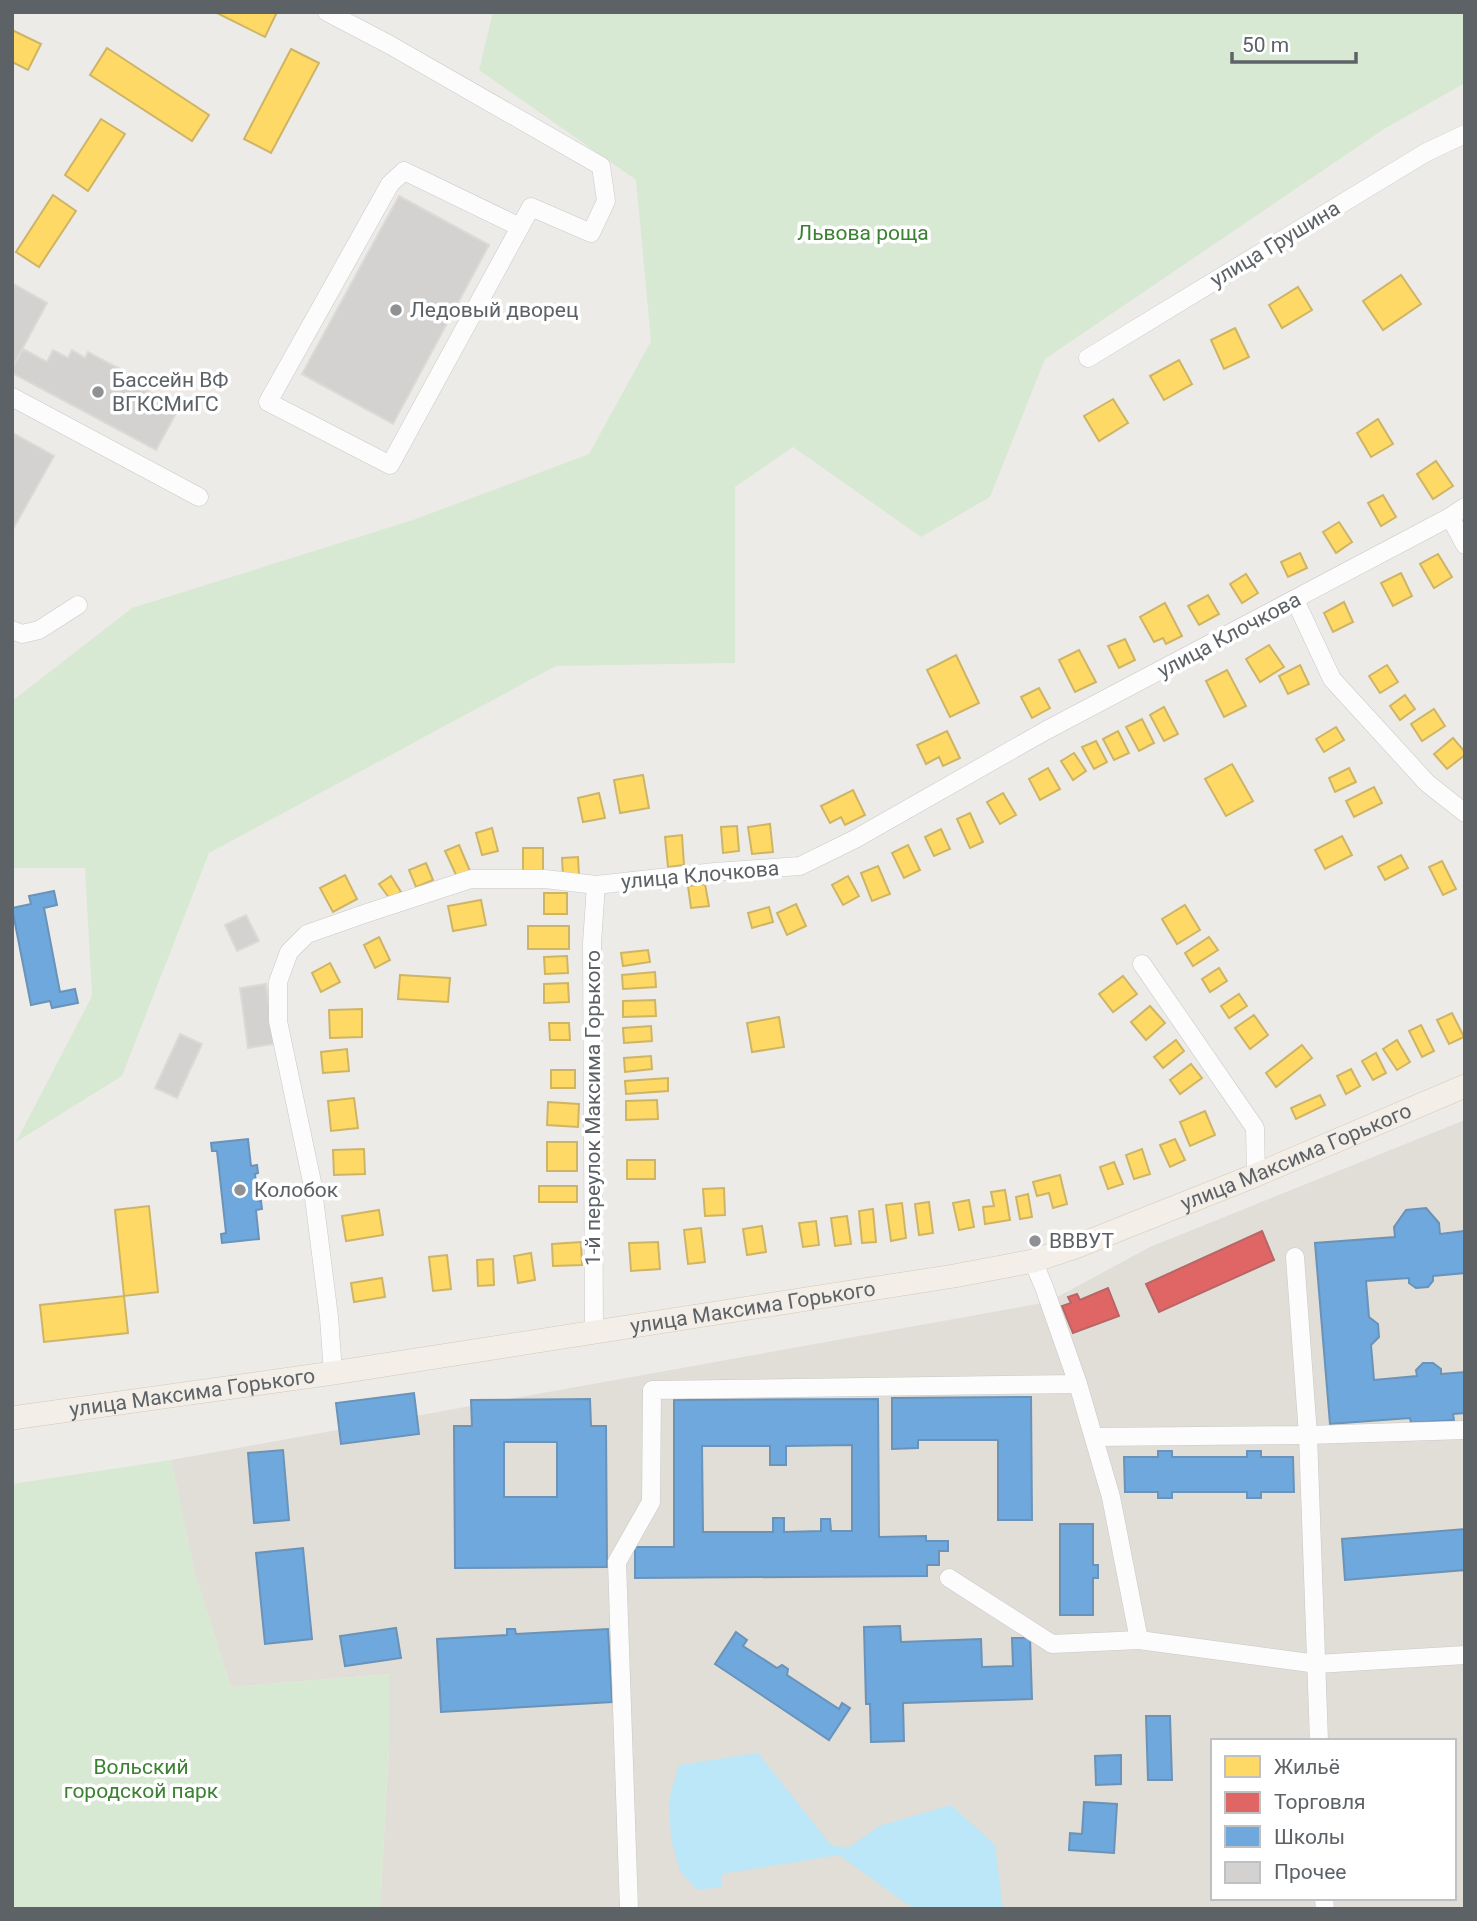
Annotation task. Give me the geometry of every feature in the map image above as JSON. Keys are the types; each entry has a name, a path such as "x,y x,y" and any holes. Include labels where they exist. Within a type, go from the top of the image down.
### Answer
{"main road":[{"name":"улица Максима Горького","path":"12,1418 333,1373 1033,1261 1256,1175 1465,1086"}],"street":[{"path":"327,12 601,166 606,201 591,233 531,207 390,465 268,402 390,184 404,170 520,227"},
{"name":"улица Грушина","path":"1088,358 1425,153 1465,134"},
{"path":"12,397 199,497"},
{"path":"1458,512 1465,545"},
{"name":"улица Клочкова","path":"333,1373 329,1317 312,1182 278,1021 278,982 289,952 307,934 471,879 545,879 596,885 800,866 855,839 1045,731 1458,512"},
{"path":"1295,600 1332,679 1427,783 1465,813"},
{"path":"12,630 22,634 39,630 78,605"},
{"name":"1-й переулок Максима Горького","path":"594,1332 592,943 596,885"},
{"path":"1142,964 1255,1128 1256,1175"},
{"path":"1295,1257 1308,1435 1319,1739"},
{"path":"1033,1261 1078,1384 1111,1497 1139,1640"},
{"path":"629,1909 617,1562 651,1502 652,1390 1078,1384"},
{"path":"1094,1437 1465,1430"},
{"path":"949,1578 1052,1644 1139,1640 1317,1664 1465,1655"}],"shaded area":[{"path":"1465,1120 1465,1909 380,1909 389,1748 389,1674 231,1687 195,1574 171,1460 1048,1302 1150,1247"}],"green space":[{"name":"Львова роща","path":"493,12 1465,12 1465,83 1384,129 1045,359 990,497 921,537 793,447 735,487 735,663 556,666 209,853 122,1076 16,1142 92,996 85,868 12,868 12,701 132,608 413,520 589,454 651,341 636,180 479,70"},
{"name":"Вольский городской парк","path":"171,1460 195,1574 231,1687 389,1674 389,1747 380,1909 12,1909 12,1484"}],"water":[{"path":"758,1753 831,1845 848,1848 879,1826 951,1805 995,1845 1003,1909 919,1909 907,1904 839,1855 721,1874 722,1887 697,1890 680,1871 671,1839 669,1799 679,1765"}],"building: Жильё":[{"path":"215,12 277,12 265,37"},
{"path":"12,30 41,44 28,70 12,62"},
{"path":"107,48 209,115 192,141 90,75"},
{"path":"291,49 319,63 271,153 244,139"},
{"path":"101,119 125,134 88,191 65,175"},
{"path":"53,195 76,211 39,267 16,252"},
{"path":"1401,275 1421,304 1383,330 1363,301"},
{"path":"1298,287 1312,310 1282,328 1269,305"},
{"path":"1235,328 1249,357 1224,369 1211,340"},
{"path":"1179,360 1192,384 1164,400 1150,376"},
{"path":"1113,399 1128,423 1099,441 1084,416"},
{"path":"1378,419 1393,444 1371,457 1357,433"},
{"path":"1436,461 1453,486 1433,499 1417,474"},
{"path":"1383,495 1396,517 1381,526 1368,503"},
{"path":"1339,522 1352,542 1336,553 1323,532"},
{"path":"1300,553 1307,568 1288,577 1281,562"},
{"path":"1438,554 1452,577 1434,588 1420,564"},
{"path":"1401,573 1412,596 1393,606 1381,583"},
{"path":"1246,574 1258,593 1242,603 1230,584"},
{"path":"1208,595 1219,614 1199,625 1188,606"},
{"path":"1344,602 1353,622 1333,632 1324,613"},
{"path":"1165,603 1182,636 1166,644 1163,638 1154,642 1140,617"},
{"path":"1125,639 1135,660 1119,668 1108,646"},
{"path":"1269,645 1284,667 1260,682 1246,659"},
{"path":"1079,650 1096,682 1075,692 1059,660"},
{"path":"956,655 979,703 950,717 927,670"},
{"path":"1300,665 1309,684 1288,694 1279,676"},
{"path":"1387,665 1398,682 1380,693 1369,676"},
{"path":"1227,670 1246,706 1224,717 1206,681"},
{"path":"1039,688 1050,708 1032,718 1021,697"},
{"path":"1405,695 1415,709 1400,720 1390,706"},
{"path":"1164,707 1178,734 1164,741 1150,715"},
{"path":"1434,709 1445,726 1422,741 1411,724"},
{"path":"1142,719 1154,743 1139,751 1126,727"},
{"path":"1336,727 1344,740 1324,752 1316,739"},
{"path":"947,731 960,758 943,766 939,757 926,764 917,745"},
{"path":"1118,731 1129,753 1114,760 1103,739"},
{"path":"1453,738 1465,755 1447,769 1434,754"},
{"path":"1096,741 1107,762 1094,769 1082,747"},
{"path":"1074,753 1086,771 1073,780 1061,761"},
{"path":"1232,764 1253,801 1226,816 1205,779"},
{"path":"1048,768 1060,789 1040,800 1029,779"},
{"path":"1349,768 1356,782 1335,792 1329,778"},
{"path":"643,775 649,808 620,813 614,780"},
{"path":"1374,787 1382,803 1354,817 1346,801"},
{"path":"853,790 865,815 845,825 841,817 830,823 821,806"},
{"path":"599,793 605,818 583,822 578,798"},
{"path":"1003,793 1016,815 1000,824 987,802"},
{"path":"970,813 983,842 970,848 957,819"},
{"path":"770,824 773,852 752,854 748,827"},
{"path":"737,826 739,851 723,853 721,827"},
{"path":"492,828 498,851 482,855 476,833"},
{"path":"941,829 950,849 934,856 925,837"},
{"path":"682,835 684,865 668,867 665,837"},
{"path":"1342,836 1352,855 1325,869 1315,850"},
{"path":"459,845 470,871 457,877 445,851"},
{"path":"908,845 920,870 904,878 892,853"},
{"path":"523,848 543,848 543,873 523,873"},
{"path":"1401,855 1408,868 1385,880 1378,867"},
{"path":"578,857 579,875 563,876 562,858"},
{"path":"1442,861 1456,889 1443,895 1429,867"},
{"path":"426,863 433,880 416,887 409,870"},
{"path":"878,866 890,894 872,901 861,873"},
{"path":"345,875 357,899 333,912 320,888"},
{"path":"391,876 401,892 390,899 379,884"},
{"path":"848,876 859,896 843,905 832,885"},
{"path":"705,884 709,906 691,908 688,886"},
{"path":"544,893 567,893 567,914 544,914"},
{"path":"481,900 486,925 453,931 448,906"},
{"path":"796,904 806,926 787,935 777,913"},
{"path":"1185,905 1200,930 1177,944 1162,919"},
{"path":"769,907 773,922 752,928 748,913"},
{"path":"528,926 569,926 569,949 528,949"},
{"path":"379,937 390,960 375,968 364,945"},
{"path":"1209,937 1218,950 1193,966 1185,953"},
{"path":"648,950 650,962 623,966 621,953"},
{"path":"567,956 568,973 545,974 544,957"},
{"path":"330,963 340,982 321,992 312,973"},
{"path":"1219,968 1227,981 1210,992 1202,979"},
{"path":"655,972 656,987 623,989 622,975"},
{"path":"400,975 450,978 448,1002 398,999"},
{"path":"1123,976 1137,994 1113,1012 1099,994"},
{"path":"568,983 569,1002 544,1003 544,984"},
{"path":"1239,994 1247,1006 1229,1018 1221,1006"},
{"path":"655,1000 656,1016 623,1017 623,1001"},
{"path":"1150,1006 1165,1023 1146,1040 1131,1022"},
{"path":"362,1009 362,1037 330,1038 329,1010"},
{"path":"1452,1013 1464,1037 1449,1044 1437,1020"},
{"path":"1254,1015 1268,1035 1250,1049 1235,1028"},
{"path":"779,1017 784,1047 752,1052 747,1023"},
{"path":"549,1023 569,1023 570,1040 550,1040"},
{"path":"1421,1025 1434,1051 1422,1057 1409,1031"},
{"path":"651,1026 652,1041 624,1043 623,1028"},
{"path":"1176,1040 1184,1051 1163,1068 1154,1057"},
{"path":"1397,1040 1410,1062 1397,1070 1383,1049"},
{"path":"1302,1045 1312,1058 1276,1087 1266,1073"},
{"path":"347,1049 349,1071 323,1073 321,1052"},
{"path":"1376,1053 1386,1073 1373,1080 1362,1061"},
{"path":"651,1056 652,1069 625,1072 624,1058"},
{"path":"1191,1064 1202,1078 1180,1094 1170,1080"},
{"path":"1351,1069 1360,1086 1346,1094 1337,1076"},
{"path":"551,1070 575,1070 575,1088 551,1088"},
{"path":"668,1078 668,1091 626,1094 625,1081"},
{"path":"1320,1095 1325,1105 1296,1119 1291,1108"},
{"path":"354,1098 358,1128 331,1131 328,1101"},
{"path":"657,1100 658,1119 626,1120 626,1101"},
{"path":"548,1102 579,1104 578,1127 547,1125"},
{"path":"1205,1111 1215,1135 1190,1146 1180,1122"},
{"path":"1175,1139 1185,1160 1170,1167 1160,1145"},
{"path":"547,1142 577,1142 577,1171 547,1171"},
{"path":"364,1149 365,1174 334,1175 333,1150"},
{"path":"1142,1149 1150,1174 1134,1179 1126,1155"},
{"path":"627,1160 655,1160 655,1179 627,1179"},
{"path":"1114,1162 1123,1184 1108,1189 1100,1167"},
{"path":"1060,1175 1067,1204 1053,1208 1049,1193 1037,1196 1033,1182"},
{"path":"539,1186 577,1186 577,1202 539,1202"},
{"path":"724,1188 725,1215 705,1216 703,1189"},
{"path":"1005,1190 1010,1220 985,1224 983,1207 994,1206 991,1192"},
{"path":"1028,1194 1032,1217 1020,1219 1016,1197"},
{"path":"969,1200 974,1227 959,1230 953,1203"},
{"path":"929,1202 933,1233 919,1235 915,1204"},
{"path":"902,1203 906,1238 891,1241 886,1205"},
{"path":"149,1206 158,1292 124,1296 115,1210"},
{"path":"873,1209 876,1242 862,1243 859,1211"},
{"path":"379,1210 383,1235 346,1241 342,1216"},
{"path":"847,1216 851,1244 835,1246 831,1218"},
{"path":"816,1221 819,1245 803,1247 799,1223"},
{"path":"762,1226 766,1252 747,1255 743,1229"},
{"path":"701,1228 705,1262 688,1264 684,1230"},
{"path":"581,1242 582,1265 553,1266 552,1244"},
{"path":"658,1242 660,1269 631,1271 629,1243"},
{"path":"531,1253 535,1280 518,1283 514,1256"},
{"path":"447,1255 451,1289 433,1291 429,1257"},
{"path":"493,1259 494,1285 478,1286 477,1260"},
{"path":"382,1278 385,1297 354,1302 351,1283"},
{"path":"124,1296 128,1333 44,1342 40,1305"}],"building: Торговля":[{"path":"1262,1231 1274,1260 1159,1312 1146,1284"},
{"path":"1108,1288 1119,1316 1073,1333 1062,1306 1071,1303 1068,1297 1077,1294 1080,1300"}],"building: Школы":[{"path":"54,891 57,905 44,908 60,992 75,989 78,1003 52,1008 50,1001 31,1005 12,908 31,904 29,896"},
{"path":"248,1139 251,1166 257,1165 258,1173 255,1174 258,1201 261,1201 262,1209 256,1210 259,1239 222,1243 221,1234 226,1233 217,1151 212,1151 211,1143"},
{"path":"1426,1208 1439,1223 1440,1234 1465,1231 1465,1273 1433,1276 1428,1287 1416,1288 1409,1283 1409,1278 1366,1281 1369,1317 1378,1324 1379,1337 1371,1345 1374,1380 1417,1376 1416,1370 1423,1363 1433,1363 1441,1369 1441,1374 1465,1372 1465,1413 1453,1414 1454,1420 1411,1423 1410,1418 1330,1424 1315,1243 1395,1237 1394,1227 1406,1210"},
{"path":"414,1393 419,1434 341,1444 336,1403"},
{"path":"1031,1397 1032,1520 998,1520 998,1440 918,1440 918,1448 892,1449 892,1398"},
{"path":"590,1399 591,1426 606,1426 607,1567 455,1568 454,1426 472,1426 471,1400","holes":["504,1442 557,1442 557,1497 504,1497"]},
{"path":"878,1399 879,1537 926,1536 926,1541 948,1541 948,1551 939,1551 939,1565 927,1565 927,1576 635,1578 635,1547 674,1547 674,1400","holes":["852,1445 852,1531 831,1531 830,1519 821,1519 821,1531 784,1532 784,1518 773,1518 773,1532 703,1532 702,1446 770,1446 770,1465 786,1465 786,1446"]},
{"path":"283,1450 289,1520 254,1523 248,1453"},
{"path":"1158,1451 1172,1451 1172,1457 1247,1457 1247,1451 1261,1451 1261,1457 1293,1457 1294,1492 1261,1492 1261,1498 1247,1498 1247,1492 1172,1492 1172,1498 1158,1498 1158,1492 1125,1492 1124,1457 1158,1457"},
{"path":"1060,1524 1093,1524 1093,1565 1098,1565 1098,1578 1093,1578 1093,1615 1060,1615"},
{"path":"1465,1529 1465,1570 1345,1580 1342,1539"},
{"path":"303,1548 312,1639 265,1644 256,1553"},
{"path":"900,1626 901,1642 981,1639 982,1667 1013,1666 1012,1638 1030,1638 1032,1699 903,1703 904,1741 871,1742 870,1704 866,1704 864,1627"},
{"path":"396,1628 401,1658 345,1666 340,1636"},
{"path":"507,1629 515,1629 516,1634 608,1629 612,1702 441,1712 437,1639 507,1635"},
{"path":"736,1632 747,1640 743,1646 777,1668 782,1665 788,1669 787,1675 839,1709 842,1703 850,1708 829,1740 715,1664"},
{"path":"1146,1716 1170,1716 1172,1780 1148,1780"},
{"path":"1121,1755 1121,1784 1096,1785 1095,1756"},
{"path":"1084,1802 1117,1804 1114,1853 1069,1850 1070,1833 1082,1834"}],"building: Прочее":[{"name":"Ледовый дворец","path":"399,196 489,245 393,424 302,374"},
{"path":"12,283 47,303 12,368"},
{"name":"Бассейн ВФ ВГКСМиГС","path":"23,349 47,362 53,350 68,358 72,350 85,358 88,352 122,370 119,376 179,408 156,450 12,373"},
{"path":"12,434 54,456 12,531"},
{"path":"246,915 259,941 237,951 225,925"},
{"path":"266,984 274,1044 248,1048 240,988"},
{"path":"180,1034 202,1044 177,1098 155,1088"}],"place":[{"name":"Ледовый дворец","path":"396,310"},
{"name":"Бассейн ВФ ВГКСМиГС","path":"98,392"},
{"name":"Колобок","path":"240,1190"},
{"name":"ВВВУТ","path":"1035,1241"}]}
